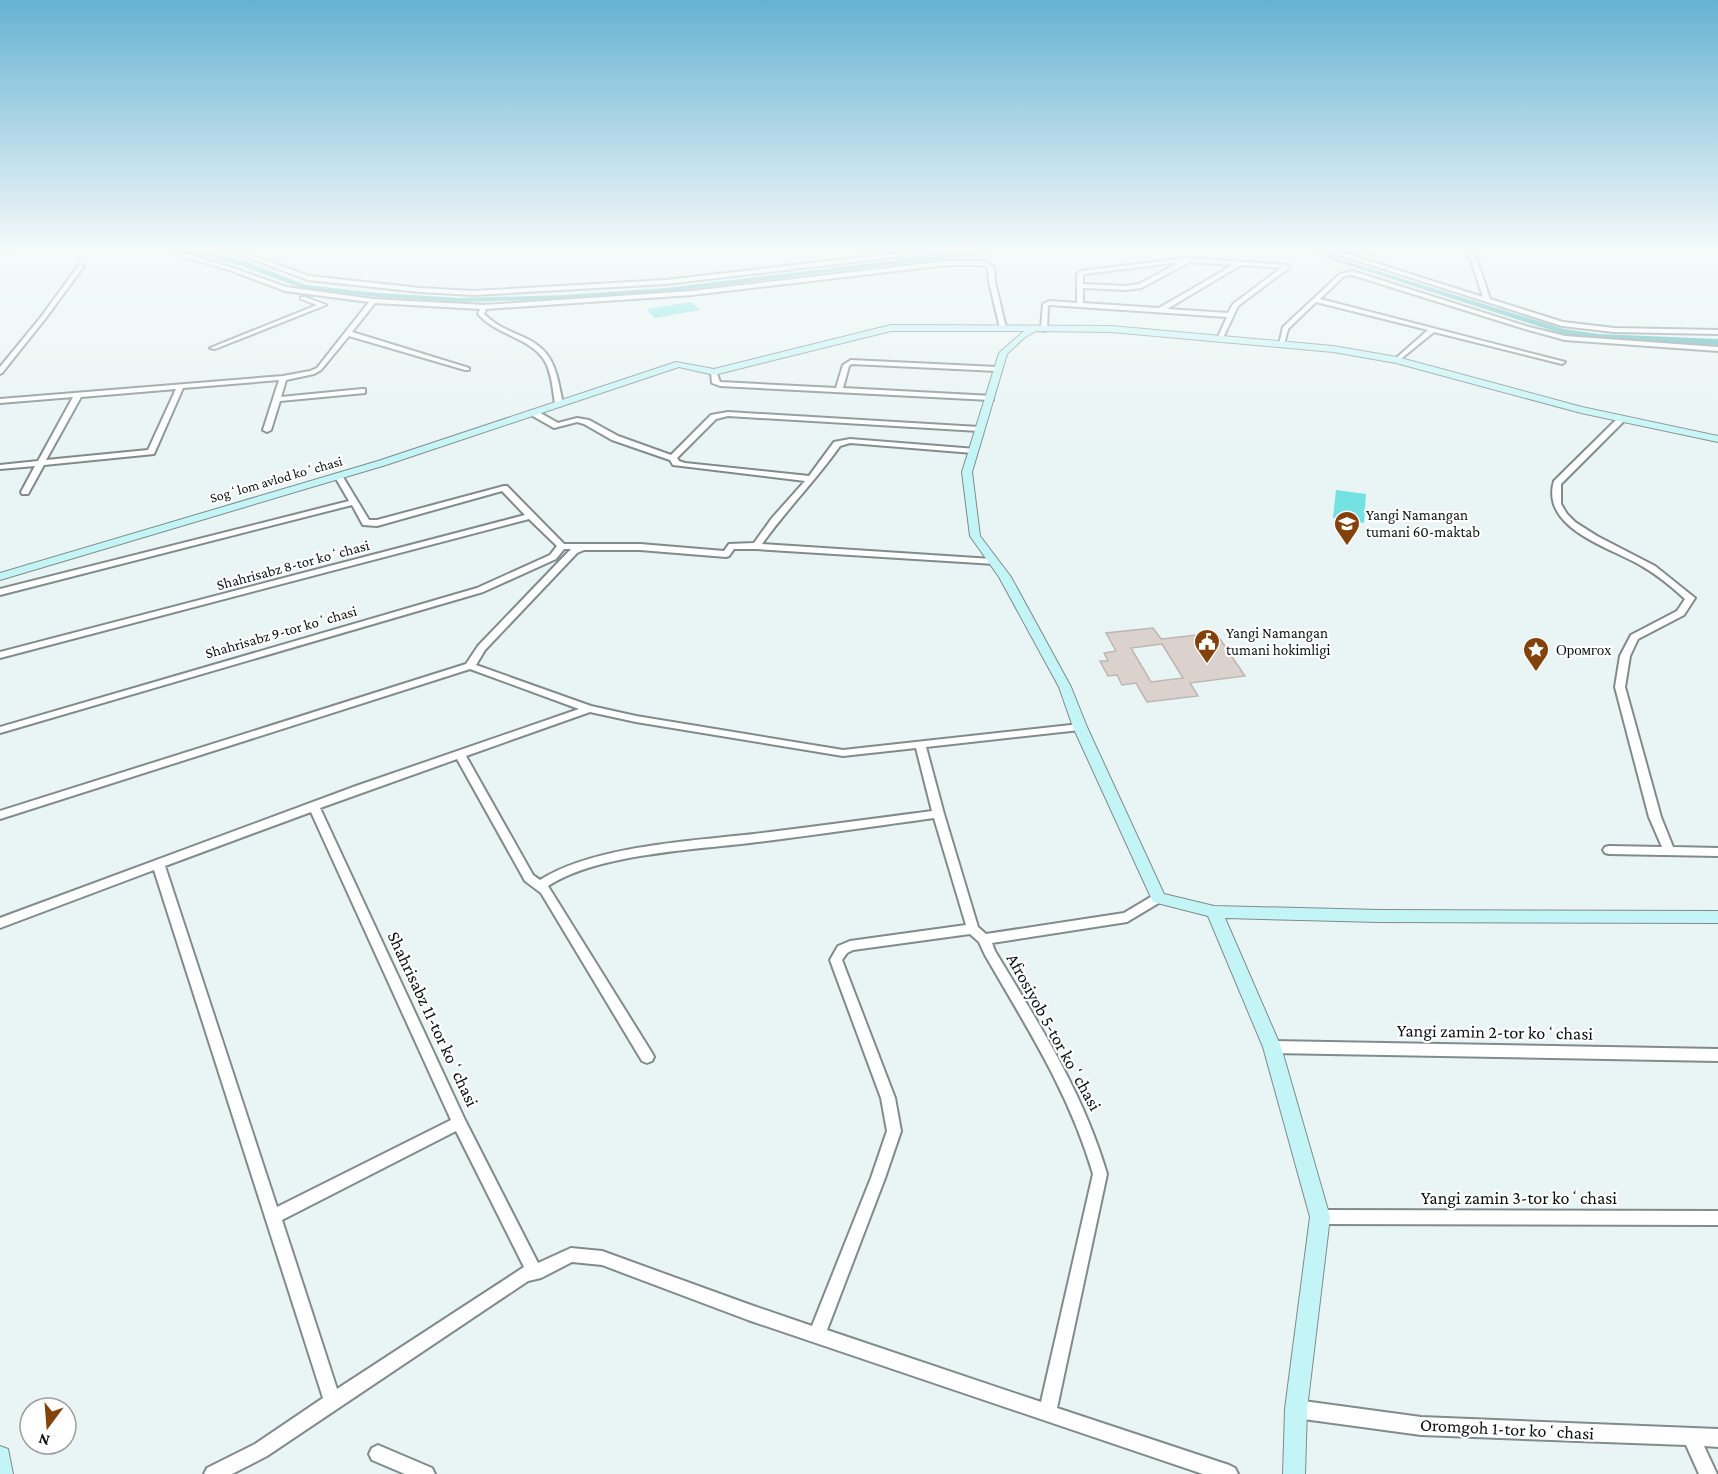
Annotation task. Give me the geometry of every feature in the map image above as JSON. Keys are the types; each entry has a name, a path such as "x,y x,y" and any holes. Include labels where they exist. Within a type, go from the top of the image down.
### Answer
{"street":[{"path":"0,372 44,317"},
{"path":"213,348 291,317"},
{"path":"0,401 283,378 317,371 360,317"},
{"path":"483,317 487,322 538,347 549,363 559,404"},
{"path":"1000,317 1003,328"},
{"path":"1044,328 1045,317"},
{"path":"1220,339 1229,317"},
{"path":"1281,344 1283,330 1297,317"},
{"path":"1383,317 1562,362"},
{"path":"1496,317 1557,336 1598,342 1718,349"},
{"path":"1539,317 1584,328 1686,333 1718,332"},
{"path":"990,398 720,384 715,380 714,372 891,328 1089,328 1333,349 1397,360 1621,420 1718,439"},
{"path":"1044,328 1021,336 1004,353 997,369 967,472 975,536 1005,578 1065,687 1080,728 1158,898"},
{"path":"1397,360 1433,329"},
{"path":"347,333 466,369"},
{"path":"838,390 846,364 851,362 997,369"},
{"name":"Sogʻlom avlod koʻchasi","path":"0,577 339,477 679,364 714,372"},
{"path":"267,430 283,378"},
{"path":"0,467 151,452 180,387"},
{"path":"278,399 362,391"},
{"path":"25,492 78,395"},
{"path":"534,413 557,426 577,420 586,422 615,438 673,458 675,463 812,479"},
{"path":"673,458 714,417 728,414 979,429"},
{"path":"1621,420 1557,483 1557,505 1567,519 1583,531 1639,560 1690,598 1680,613 1634,637 1625,656 1620,687 1655,817 1670,851"},
{"path":"756,546 775,520 812,479 835,446 842,442 972,451"},
{"path":"339,477 355,502 364,522 371,524 504,488 562,546 640,547 726,554 732,546 756,546 992,562"},
{"path":"0,592 355,502"},
{"name":"Shahrisabz 8-tor koʻchasi","path":"0,655 531,516"},
{"name":"Shahrisabz 9-tor koʻchasi","path":"0,730 480,590 553,557 562,546"},
{"path":"470,666 481,648 574,551 582,547"},
{"path":"0,815 470,666 589,709 636,719 843,753 1080,728"},
{"path":"0,923 589,709"},
{"name":"Afrosiyob 5-tor koʻchasi","path":"920,746 938,814 979,934 1070,1092 1094,1149 1100,1174 1047,1414"},
{"path":"460,755 529,878 545,890 647,1057"},
{"name":"Shahrisabz 11-tor koʻchasi","path":"273,1217 459,1123 314,807"},
{"path":"540,886 549,878 567,871 642,853 938,814"},
{"path":"1609,850 1718,852"},
{"path":"158,864 333,1402"},
{"path":"817,1334 894,1131 888,1098 836,960 838,953 844,947 1127,917 1158,898 1214,912 1379,916 1718,917"},
{"path":"1214,912 1272,1047 1320,1217 1296,1409 1294,1474"},
{"name":"Yangi zamin 2-tor koʻchasi","path":"1272,1047 1718,1054"},
{"path":"459,1123 535,1273"},
{"name":"Yangi zamin 3-tor koʻchasi","path":"1320,1217 1718,1218"},
{"path":"213,1474 261,1450 525,1274 535,1273 571,1255 602,1258 737,1308 1228,1474"},
{"name":"Oromgoh 1-tor koʻchasi","path":"1296,1409 1421,1426 1718,1438"},
{"path":"1691,1437 1707,1474"},
{"path":"378,1454 426,1474"},
{"path":"0,1457 2,1474"}],"shaded area":[{"path":"1336,490 1366,494 1364,523 1333,518"}],"building":[{"name":"Yangi Namangan tumani hokimligi","path":"1153,628 1161,639 1216,633 1245,676 1190,683 1198,696 1147,702 1136,683 1122,685 1117,675 1108,676 1100,661 1108,661 1104,653 1116,651 1106,633","holes":["1162,644 1183,678 1151,682 1131,648"]}],"waterway":[{"path":"1518,317 1563,331 1599,337 1718,342"}],"place":[{"name":"Yangi Namangan tumani 60-maktab","path":"1347,547"},
{"name":"Yangi Namangan tumani hokimligi","path":"1207,665"},
{"name":"Оромгох","path":"1536,673"}]}
